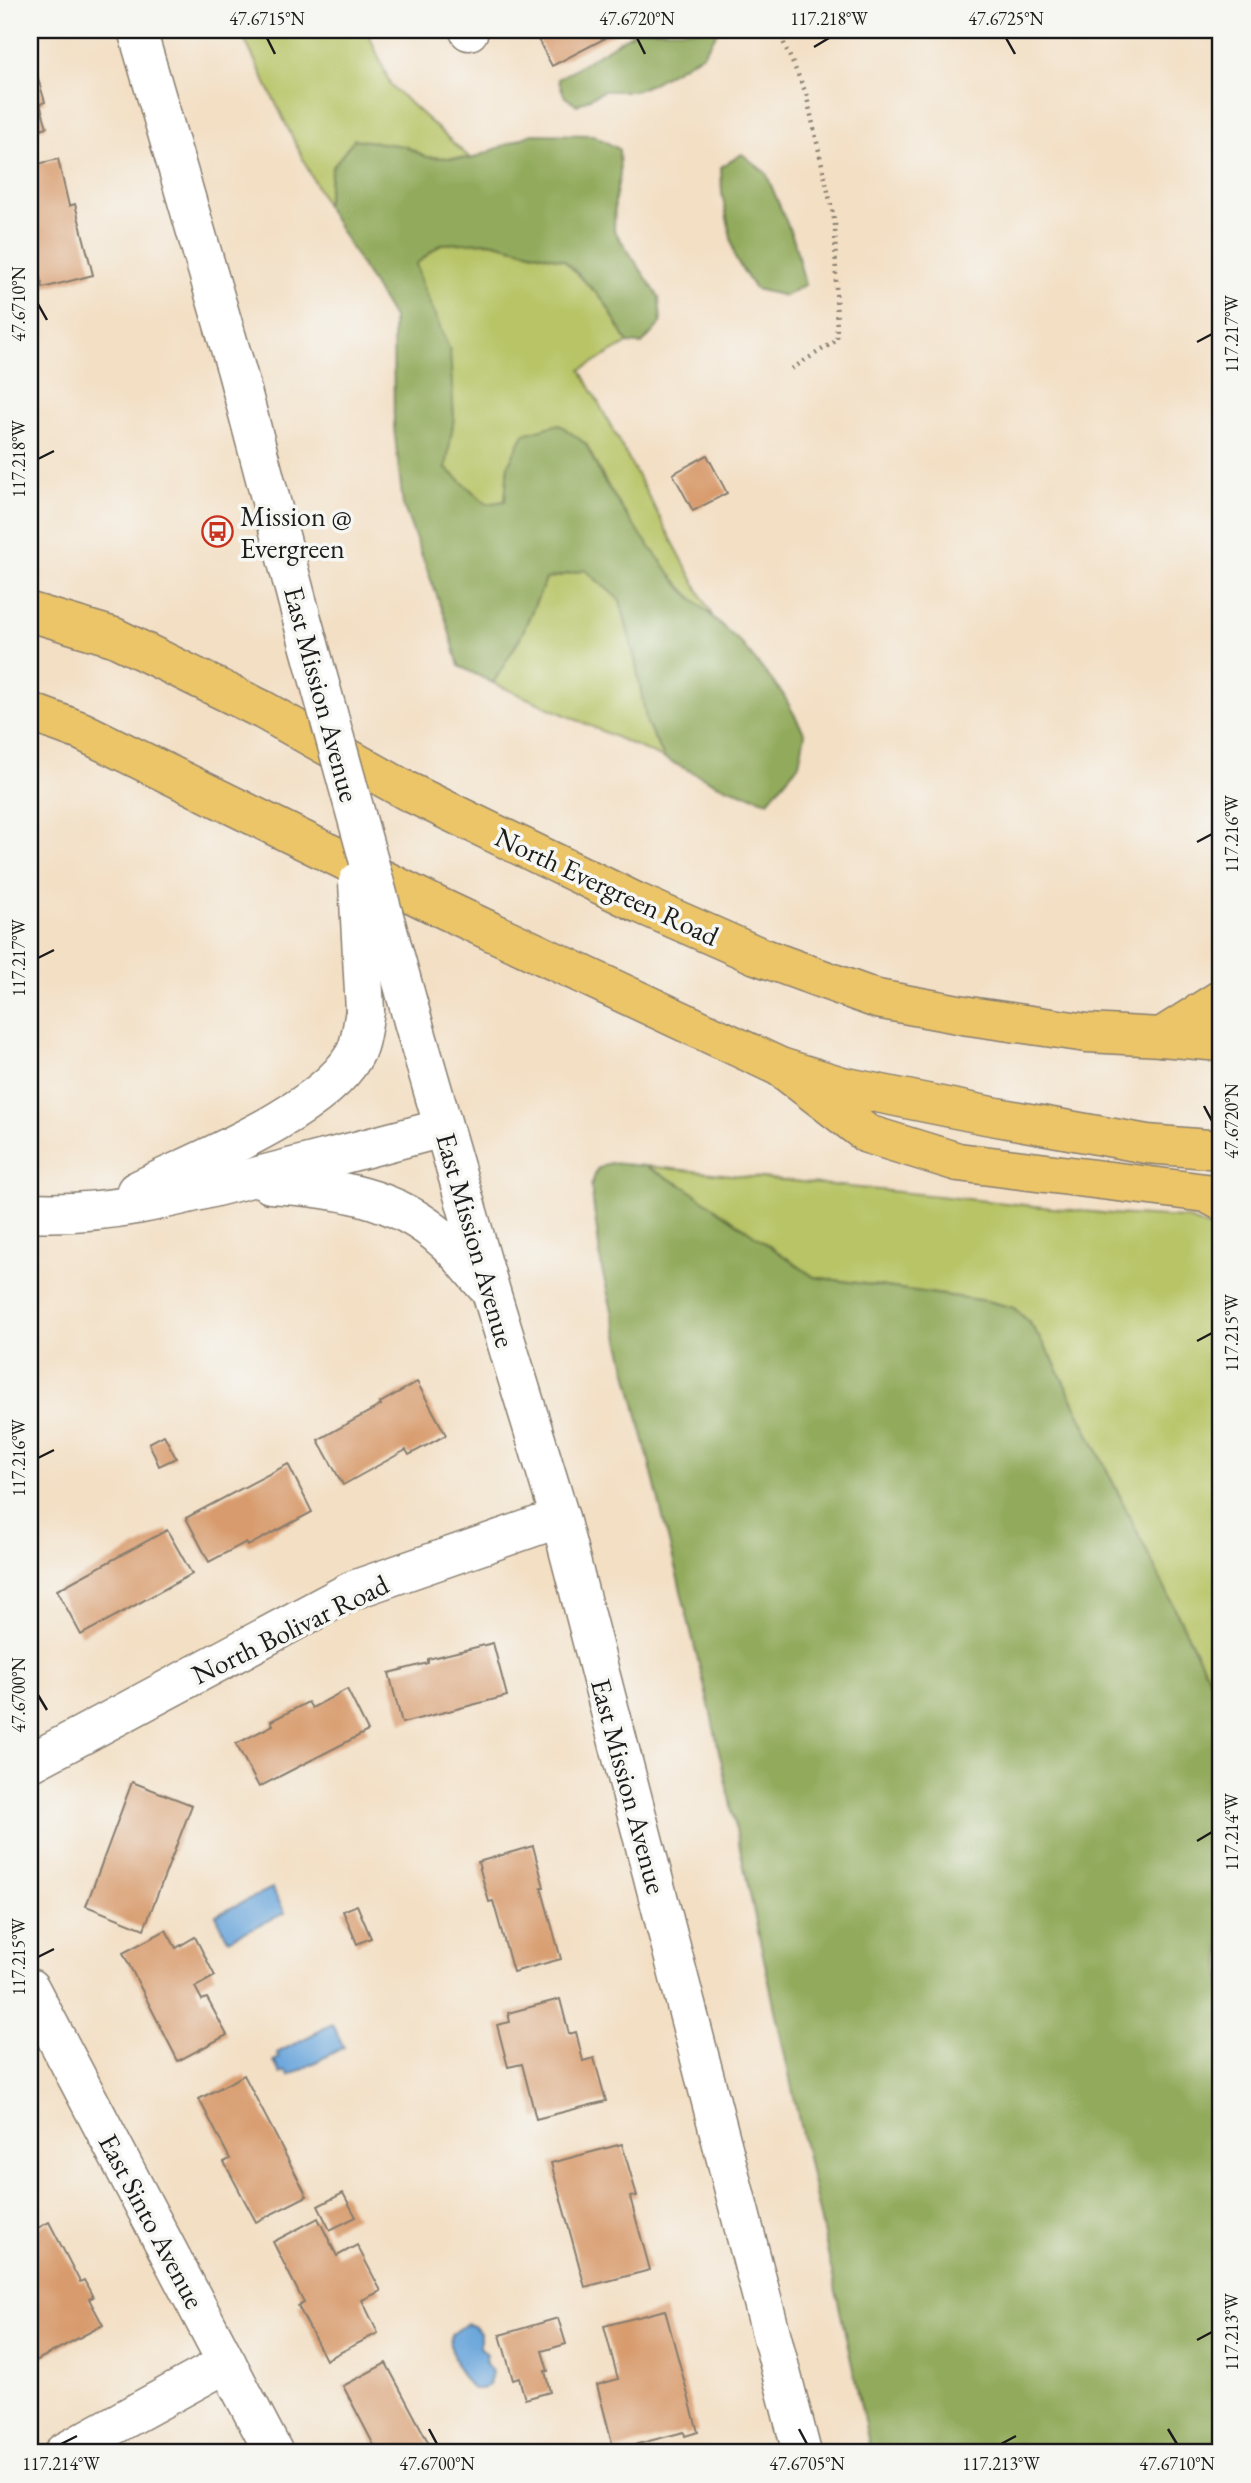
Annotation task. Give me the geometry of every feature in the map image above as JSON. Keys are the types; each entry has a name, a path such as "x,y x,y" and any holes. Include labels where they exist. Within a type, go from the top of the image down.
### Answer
{"main road":[{"name":"North Evergreen Road","path":"30,612 114,637 263,710 405,790 636,902 756,955 877,999 1087,1033 1221,1042"},
{"path":"30,712 81,731 435,905 780,1067 842,1086 986,1115 1147,1144 1221,1150"},
{"path":"1161,1037 1221,999"},
{"path":"780,1067 867,1134 958,1162 1206,1193 1221,1201"}],"street":[{"name":"East Mission Avenue","path":"136,30 237,372 354,810 443,1128 560,1518 802,2453"},
{"path":"93,1211 242,1140 305,1105 338,1076 355,1056 365,1011 354,810"},
{"path":"30,1212 93,1211 158,1203 443,1128"},
{"path":"237,1182 323,1187 379,1200 412,1218 445,1241 491,1292"},
{"name":"North Bolivar Road","path":"30,1763 354,1590 560,1518"},
{"name":"East Sinto Avenue","path":"30,1988 274,2453"},
{"path":"63,2453 226,2363"}],"path":[{"path":"778,30 806,93 835,223 837,340 790,370"}],"green space":[{"path":"240,30 367,30 391,86 471,159 427,157 404,146 332,168 326,206"},
{"path":"638,30 719,30 703,54 635,91 603,91 577,105 565,97 558,79"},
{"path":"532,134 593,135 619,149 620,174 615,200 614,230 659,297 661,323 642,344 628,343 604,301 564,260 490,242 441,244 416,264 450,351 454,418 446,468 487,504 505,501 508,465 524,434 559,424 586,444 602,478 628,518 683,590 741,643 783,694 805,734 799,764 768,801 719,785 665,759 647,724 635,659 620,600 585,570 546,579 520,638 493,683 459,666 446,620 403,505 394,427 393,318 326,206 332,168 354,139 404,146 427,157 471,159"},
{"path":"742,154 766,173 794,240 805,285 785,296 755,289 735,258 722,193 721,167"},
{"path":"490,242 564,260 604,301 628,343 581,370 714,619 676,580 642,538 612,492 586,444 508,465 505,501 486,504 446,468 448,448 422,285 416,264 441,244"},
{"path":"585,570 620,600 635,659 647,724 665,759 493,683 520,638 546,579"},
{"path":"610,1163 645,1166 685,1187 814,1277 987,1301 1014,1308 1029,1322 1050,1354 1221,1703 1221,2453 871,2453 709,1705 602,1270 591,1186 597,1169"},
{"path":"645,1166 1112,1214 1186,1218 1221,1232 1221,1703 1050,1354 1029,1322 1014,1308 987,1301 814,1277 685,1187"}],"water":[{"path":"272,1888 285,1913 228,1940 216,1915"},
{"path":"332,2024 344,2047 289,2076 286,2071 280,2074 274,2061 279,2058 277,2053"},
{"path":"466,2324 474,2326 480,2333 480,2347 487,2354 485,2362 492,2372 489,2385 481,2389 473,2389 468,2384 451,2349 451,2335"}],"building":[{"path":"533,30 621,30 552,66"},
{"path":"30,52 45,102 40,104 47,127 30,132"},
{"path":"58,159 69,206 75,204 93,275 43,288 30,235 30,166"},
{"path":"707,455 727,493 693,511 673,474"},
{"path":"417,1382 446,1435 409,1455 406,1450 343,1485 318,1440"},
{"path":"164,1435 176,1458 159,1466 149,1443"},
{"path":"288,1464 312,1512 248,1546 246,1542 209,1562 186,1518"},
{"path":"167,1530 192,1574 81,1635 57,1590"},
{"path":"493,1643 507,1696 402,1723 389,1673 428,1663 428,1659"},
{"path":"347,1689 368,1731 259,1787 236,1744 273,1725 271,1721 308,1702 312,1708"},
{"path":"132,1782 192,1805 144,1929 86,1906"},
{"path":"533,1846 561,1959 513,1972 493,1901 489,1902 478,1862"},
{"path":"357,1905 371,1938 357,1944 343,1911"},
{"path":"166,1930 176,1948 195,1937 215,1976 195,1987 202,2000 207,1998 227,2035 178,2061 123,1953"},
{"path":"560,1999 569,2034 576,2032 583,2061 594,2058 606,2101 536,2119 522,2064 508,2067 497,2025 510,2022 508,2013"},
{"path":"244,2075 307,2196 256,2222 224,2162 230,2159 199,2099"},
{"path":"622,2144 637,2196 630,2197 650,2270 585,2287 551,2163"},
{"path":"343,2193 356,2217 330,2230 318,2206"},
{"path":"318,2218 337,2256 357,2245 381,2291 362,2300 378,2333 326,2360 298,2306 304,2303 273,2242"},
{"path":"49,2222 80,2282 84,2280 93,2297 89,2299 103,2325 30,2364 30,2232"},
{"path":"665,2310 698,2432 685,2436 684,2432 614,2450 597,2385 618,2379 604,2326"},
{"path":"558,2318 566,2344 542,2351 550,2392 525,2399 519,2378 513,2380 500,2335"},
{"path":"386,2363 434,2453 378,2453 343,2386"}],"place":[{"name":"Mission @ Evergreen","path":"217,532"}]}
